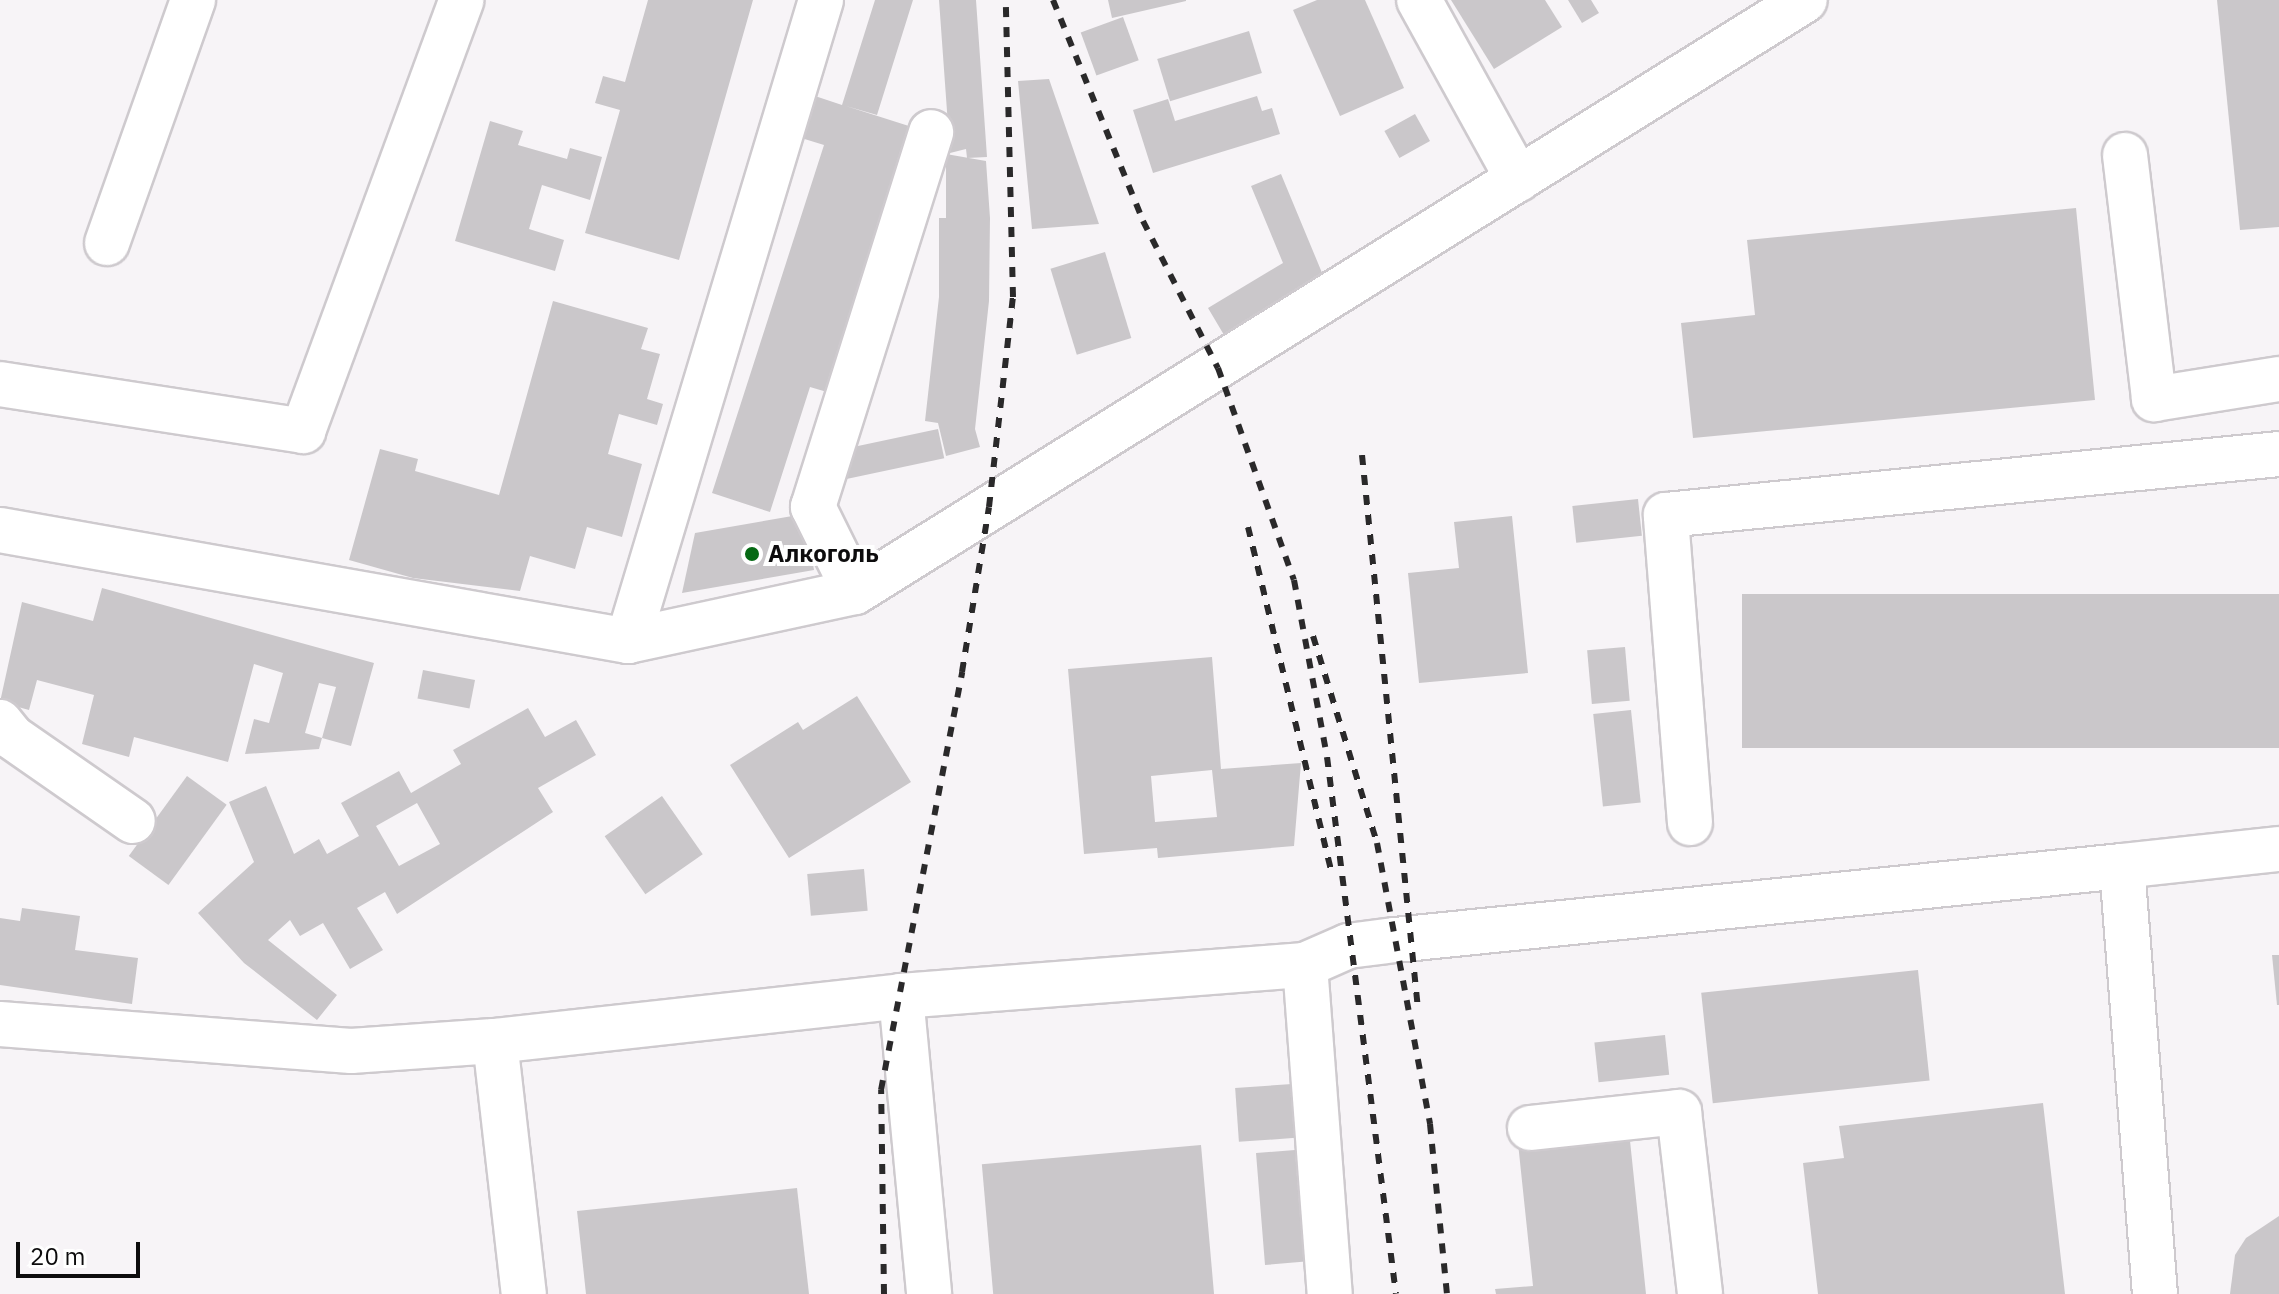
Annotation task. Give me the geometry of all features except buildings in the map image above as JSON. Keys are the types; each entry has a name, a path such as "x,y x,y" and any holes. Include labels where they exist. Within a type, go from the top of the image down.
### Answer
{"street":[{"path":"107,243 193,0"},
{"path":"0,384 303,431 462,0"},
{"path":"628,641 821,0"},
{"path":"1419,0 1518,179"},
{"path":"0,530 628,641 855,592 1805,0"},
{"path":"855,592 813,507 931,132"},
{"path":"2125,155 2154,399 2279,379"},
{"path":"1690,823 1666,515 2279,454"},
{"path":"0,722 12,737 133,821"},
{"path":"0,1024 351,1051 495,1041 901,996 1305,965 1348,946 1395,940 2279,849"},
{"path":"2122,866 2155,1294"},
{"path":"1305,965 1330,1294"},
{"path":"901,996 929,1294"},
{"path":"495,1041 524,1294"},
{"path":"1530,1128 1679,1112 1700,1294"}],"railway":[{"path":"884,1294 881,1090 962,672 989,507 1013,297 1006,0"},
{"path":"1053,0 1143,221 1218,368 1294,580 1327,757 1396,1294"},
{"path":"1362,455 1418,1009"},
{"path":"1248,527 1332,873"},
{"path":"1313,636 1377,843 1430,1124 1447,1294"}],"place":[{"name":"Алкоголь","path":"752,554"}]}
